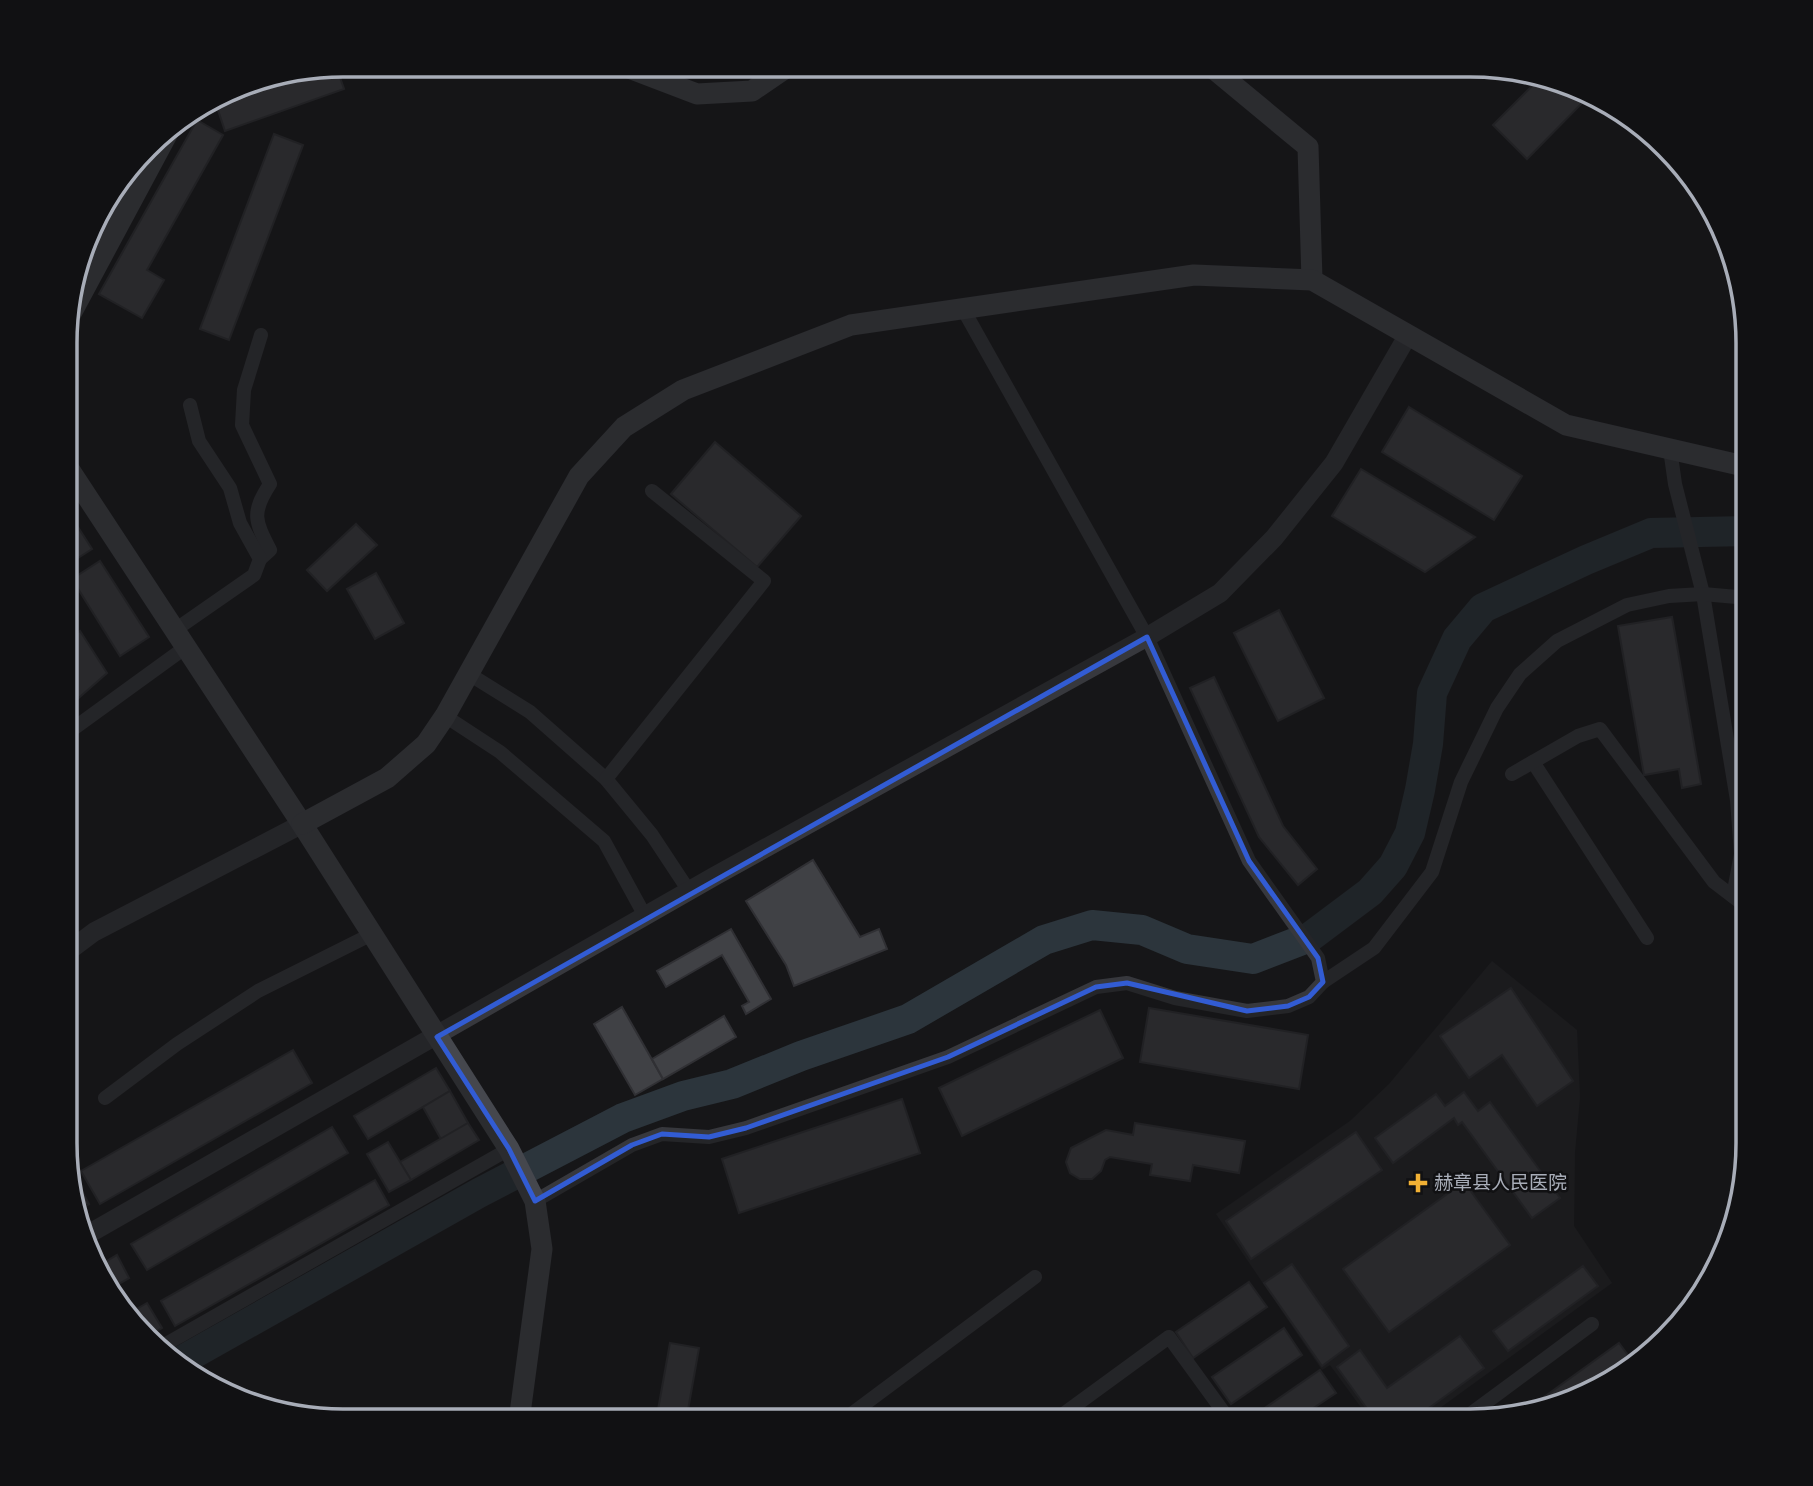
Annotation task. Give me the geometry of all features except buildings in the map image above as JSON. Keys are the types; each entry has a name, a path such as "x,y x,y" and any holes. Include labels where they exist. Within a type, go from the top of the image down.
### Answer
{"main road":[{"path":"653,77 696,93 752,92 773,77"},
{"path":"1223,77 1308,147 1312,280"},
{"path":"82,294 157,153"},
{"path":"302,824 387,778 426,744 446,716 579,476 624,427 683,390 851,325 1194,275 1312,280 1566,425 1736,464"},
{"path":"77,481 302,824 511,1153 531,1192 542,1249 521,1409"}],"street":[{"path":"963,309 1147,637 1249,861 1318,958 1323,982"},
{"path":"77,725 254,575 260,559 270,550 256,523 260,500 270,484 242,425 244,390 261,335"},
{"path":"92,1232 689,891 1147,637 1220,593 1274,538 1334,463 1408,335"},
{"path":"190,405 199,441 230,488 240,523 260,559"},
{"path":"1670,449 1693,564 1703,594 1736,794"},
{"path":"606,779 764,581 652,491"},
{"path":"531,1192 662,1134 709,1136 746,1129 948,1057 1096,987 1127,983 1175,998 1247,1011 1288,1006 1309,997 1323,982 1374,948 1432,872 1461,782 1497,708 1520,674 1558,641 1627,605 1669,596 1703,594 1736,597"},
{"path":"469,674 530,712 606,779 652,835 689,891"},
{"path":"446,716 500,752 604,841 645,916"},
{"path":"1512,774 1578,736 1600,729 1714,882 1736,898"},
{"path":"1533,762 1647,938"},
{"path":"77,945 94,932 302,824"},
{"path":"1733,896 1736,880"},
{"path":"105,1098 177,1044 258,990 372,934"},
{"path":"168,1343 511,1153"},
{"path":"858,1409 1035,1277"},
{"path":"1478,1409 1592,1324"},
{"path":"1070,1409 1169,1337 1221,1409"}],"highlighted area":[{"path":"1147,637 1249,861 1318,958 1323,982 1309,997 1288,1006 1247,1011 1127,983 1096,987 948,1057 746,1128 709,1137 662,1134 632,1145 535,1201 509,1149 437,1037"}],"shaded area":[{"name":"赫章县人民医院","path":"1492,961 1577,1030 1580,1097 1575,1152 1574,1226 1612,1283 1439,1409 1362,1409 1330,1365 1322,1370 1216,1214 1350,1121 1389,1084"}],"waterway":[{"path":"186,1358 479,1193 623,1118 683,1096 732,1084 801,1056 908,1019 1044,940 1092,925 1142,930 1187,949 1253,959 1310,937 1370,892 1393,866 1410,833 1420,790 1428,744 1432,693 1457,639 1483,608 1651,533 1736,531"}],"place":[{"name":"赫章县人民医院","path":"1418,1183"}]}
